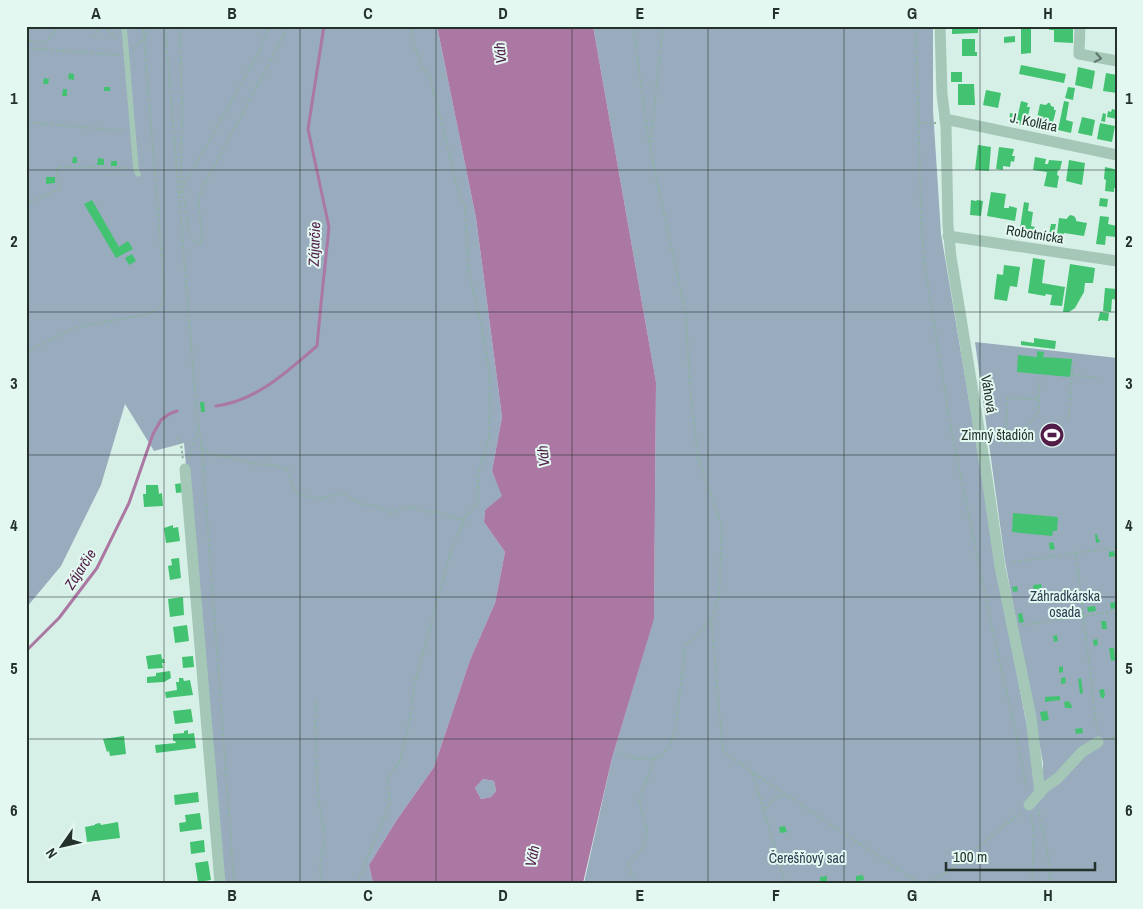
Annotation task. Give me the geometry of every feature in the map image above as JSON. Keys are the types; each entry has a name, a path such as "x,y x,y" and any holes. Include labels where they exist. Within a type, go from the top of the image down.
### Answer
{"street":[{"name":"Váhová","path":"940,26 948,236 1000,567 1031,717 1035,799"},
{"path":"1080,26 1079,54 1117,61"},
{"name":"J. Kollára","path":"945,121 1117,155"},
{"name":"Robotnícka","path":"948,236 1117,262"},
{"path":"184,469 220,883"},
{"path":"1035,799 1082,752 1098,742"}],"lane":[{"path":"124,26 137,172"}],"path":[{"path":"26,37 32,42 46,42 60,26"},
{"path":"93,36 103,26 119,41 122,43 126,42"},
{"path":"26,353 77,327 149,314 157,309 162,302 164,285 143,26"},
{"path":"26,48 127,55 144,38 148,26"},
{"path":"165,26 198,428 202,448 234,883"},
{"path":"211,26 211,28 180,27 182,188 190,237 196,243 201,242 202,235 198,200 202,189 283,37 287,26"},
{"path":"178,195 259,52 269,26"},
{"path":"357,883 390,803 388,778 400,761 410,718 415,682 451,551 466,516 478,503 478,474 489,438 490,376 481,323 469,274 465,206 457,187 430,76 422,68 411,35 413,26"},
{"path":"618,752 636,759 654,758 661,756 670,745 676,727 685,647 711,620 719,598 722,527 698,458 690,386 686,315 650,148 633,26"},
{"path":"650,148 663,26"},
{"path":"916,26 924,261 951,429 1025,778 1035,799 1048,853 1050,883"},
{"path":"918,123 945,121"},
{"path":"26,122 134,131"},
{"path":"26,204 59,189 58,167 137,172"},
{"path":"1069,420 1074,361"},
{"path":"1072,375 1098,378"},
{"path":"1024,438 1027,426 1038,414 1040,378"},
{"path":"1006,445 1008,398 1039,399"},
{"path":"184,469 198,428"},
{"path":"177,437 182,444 184,469"},
{"path":"202,448 215,456 229,456 257,464 275,464 287,470 294,491 301,495 320,499 345,494 362,504 376,506 393,512 414,506 427,512 438,512 464,520"},
{"path":"1014,562 1117,547"},
{"path":"1076,553 1098,742"},
{"path":"1022,625 1117,611"},
{"path":"711,620 723,751 784,794 919,883"},
{"path":"316,700 318,796 325,839 320,864 320,883"},
{"path":"1112,738 1117,732"},
{"path":"636,883 628,864 643,849 647,830 639,800 654,758"},
{"path":"753,773 785,883"},
{"path":"764,810 773,799 784,794"},
{"path":"927,883 947,872 1035,799"},
{"path":"1032,883 1035,799"}],"green space":[{"path":"26,26 437,26 476,218 502,417 492,471 503,496 485,510 484,522 505,552 495,603 470,660 434,767 396,821 369,865 373,883 223,883 184,443 154,451 125,404 101,485 61,566 26,608"},
{"path":"593,26 933,26 933,110 941,234 995,562 1031,747 1043,771 1005,561 975,342 1117,358 1117,883 584,883 612,758 654,618 656,382"},
{"path":"483,779 494,781 496,791 491,797 481,799 475,788"}],"water":[{"name":"Váh","path":"437,26 593,26 656,382 654,619 612,758 583,883 373,883 369,865 396,821 434,767 470,660 495,603 505,552 484,522 485,510 502,496 492,471 502,417 476,218","holes":["483,779 494,781 496,791 491,797 481,799 475,788"]}],"building":[{"path":"1021,26 1031,26 1031,53 1021,54"},
{"path":"1073,26 1073,43 1054,42 1054,30 1049,30 1050,27"},
{"path":"978,27 978,33 952,34 952,28"},
{"path":"1015,36 1015,42 1004,43 1004,37"},
{"path":"962,39 975,39 975,52 977,52 977,56 962,56"},
{"path":"1021,65 1066,74 1064,83 1019,74"},
{"path":"1078,67 1095,71 1092,89 1075,85"},
{"path":"951,72 962,72 962,82 951,82"},
{"path":"69,73 74,74 74,80 68,79"},
{"path":"1106,73 1117,75 1117,93 1103,91"},
{"path":"44,78 49,79 48,84 43,84"},
{"path":"958,84 974,84 975,105 958,105"},
{"path":"104,87 110,87 110,91 104,91"},
{"path":"1068,87 1075,88 1073,100 1065,98"},
{"path":"63,89 67,89 67,96 62,96"},
{"path":"986,90 1001,93 998,108 983,105"},
{"path":"1021,101 1028,103 1027,107 1030,107 1026,126 1016,124"},
{"path":"1064,101 1069,102 1066,120 1073,122 1071,133 1058,130"},
{"path":"1048,103 1056,110 1053,122 1051,122 1050,126 1036,123 1040,104 1046,105"},
{"path":"1112,109 1117,110 1117,119 1107,117 1108,111 1111,112"},
{"path":"1010,113 1015,114 1014,124 1009,123"},
{"path":"1103,113 1106,114 1105,122 1101,121"},
{"path":"1082,117 1095,120 1092,136 1078,133"},
{"path":"1100,123 1115,126 1112,142 1097,139"},
{"path":"978,145 991,147 989,171 975,170"},
{"path":"999,147 1014,149 1012,156 1015,156 1014,162 1011,161 1010,167 1003,166 1003,170 996,169"},
{"path":"73,157 77,157 77,163 72,163"},
{"path":"1035,157 1046,159 1045,164 1048,164 1049,160 1062,161 1057,175 1059,176 1057,188 1044,186 1047,172 1033,170"},
{"path":"98,158 104,159 104,165 97,165"},
{"path":"1069,160 1085,163 1082,185 1066,181"},
{"path":"111,161 117,161 117,166 111,166"},
{"path":"1105,167 1114,169 1117,172 1117,188 1114,188 1114,192 1105,191"},
{"path":"46,177 55,177 55,183 46,184"},
{"path":"991,192 1006,194 1004,208 1009,208 1009,206 1017,208 1015,221 987,216"},
{"path":"1100,198 1108,199 1107,207 1099,206"},
{"path":"92,200 119,247 128,241 133,249 116,258 84,204"},
{"path":"971,200 983,201 981,216 970,215"},
{"path":"1024,202 1029,203 1028,211 1033,212 1031,226 1035,227 1034,238 1019,235"},
{"path":"1070,215 1074,216 1076,221 1087,223 1084,236 1064,233 1063,235 1057,234 1059,218 1067,219"},
{"path":"1100,216 1109,217 1108,224 1117,226 1117,237 1106,236 1105,245 1096,244"},
{"path":"1051,224 1056,224 1053,240 1048,239"},
{"path":"132,254 136,261 129,265 125,258"},
{"path":"1033,258 1045,260 1042,283 1065,287 1062,306 1050,305 1052,295 1046,294 1045,296 1028,293"},
{"path":"1070,264 1095,268 1093,283 1085,283 1084,292 1075,308 1069,312 1063,312"},
{"path":"1004,265 1020,267 1017,287 1010,286 1007,301 994,299 997,274 1003,275"},
{"path":"1105,288 1117,289 1117,300 1112,299 1111,312 1103,311"},
{"path":"1100,312 1109,313 1108,321 1098,321"},
{"path":"1034,338 1056,341 1055,349 1021,345 1021,341 1034,343"},
{"path":"1037,351 1044,352 1043,357 1072,359 1070,377 1017,372 1018,355 1037,357"},
{"path":"200,402 204,402 205,412 201,412"},
{"path":"184,483 185,492 176,493 175,484"},
{"path":"146,485 158,485 159,494 162,493 163,506 144,507 143,494 146,494"},
{"path":"1013,513 1058,517 1057,531 1053,531 1052,536 1012,532"},
{"path":"173,525 173,528 178,527 180,541 166,543 164,528"},
{"path":"1095,534 1097,534 1100,542 1096,543"},
{"path":"1053,542 1055,549 1050,550 1049,543"},
{"path":"1114,551 1115,556 1109,557 1109,552"},
{"path":"179,558 181,578 170,580 168,566 172,565 171,559"},
{"path":"1041,584 1042,589 1034,591 1033,585"},
{"path":"1017,586 1018,591 1013,592 1012,587"},
{"path":"1055,594 1056,600 1050,601 1050,595"},
{"path":"183,597 184,615 170,617 168,599"},
{"path":"1115,602 1116,608 1111,609 1110,603"},
{"path":"1095,606 1096,611 1088,612 1087,607"},
{"path":"1022,613 1024,622 1019,623 1018,614"},
{"path":"1101,621 1106,621 1107,629 1102,629"},
{"path":"187,625 189,641 175,643 173,627"},
{"path":"1057,635 1058,641 1054,642 1053,636"},
{"path":"1097,639 1098,645 1094,646 1093,640"},
{"path":"1109,648 1114,648 1115,660 1111,661"},
{"path":"161,654 165,663 162,663 163,668 148,669 146,656"},
{"path":"193,656 194,667 183,668 182,657"},
{"path":"1063,666 1063,672 1059,673 1059,667"},
{"path":"170,671 171,678 164,682 147,683 147,677 156,676 156,673"},
{"path":"1065,677 1066,683 1061,684 1061,678"},
{"path":"179,678 183,678 184,681 190,680 193,695 166,698 165,692 177,690 176,682 179,682"},
{"path":"1081,678 1083,693 1080,694 1078,679"},
{"path":"1104,689 1105,696 1101,698 1099,690"},
{"path":"1060,696 1060,700 1045,702 1045,697"},
{"path":"1069,701 1072,708 1065,708 1064,702"},
{"path":"191,709 193,722 175,724 173,711"},
{"path":"1047,711 1049,720 1042,721 1040,712"},
{"path":"1082,728 1083,733 1076,734 1075,729"},
{"path":"188,730 188,734 194,733 196,748 156,753 155,745 176,743 173,741 173,734 184,733 184,731"},
{"path":"124,736 126,754 110,756 103,739"},
{"path":"198,792 199,802 175,805 174,795"},
{"path":"200,813 202,829 180,832 179,823 186,822 185,815"},
{"path":"118,822 120,838 87,842 85,827 100,823 101,825"},
{"path":"785,826 787,832 780,833 779,827"},
{"path":"204,840 205,852 191,854 190,842"},
{"path":"208,861 211,880 198,882 195,863"},
{"path":"863,875 864,880 856,881 856,876"},
{"path":"827,876 827,881 820,882 820,877"}],"waterway":[{"name":"Zájarčie","path":"216,406 245,398 271,384 317,346 329,227 308,129 324,26"},
{"name":"Zájarčie","path":"26,651 59,618 97,568 129,503 153,434 161,420 177,411"}],"place":[{"name":"Zimný štadión","path":"1052,435"}],"park label":[{"name":"Záhradkárska osada","path":"1065,604"},
{"name":"Čerešňový sad","path":"807,858"}]}
